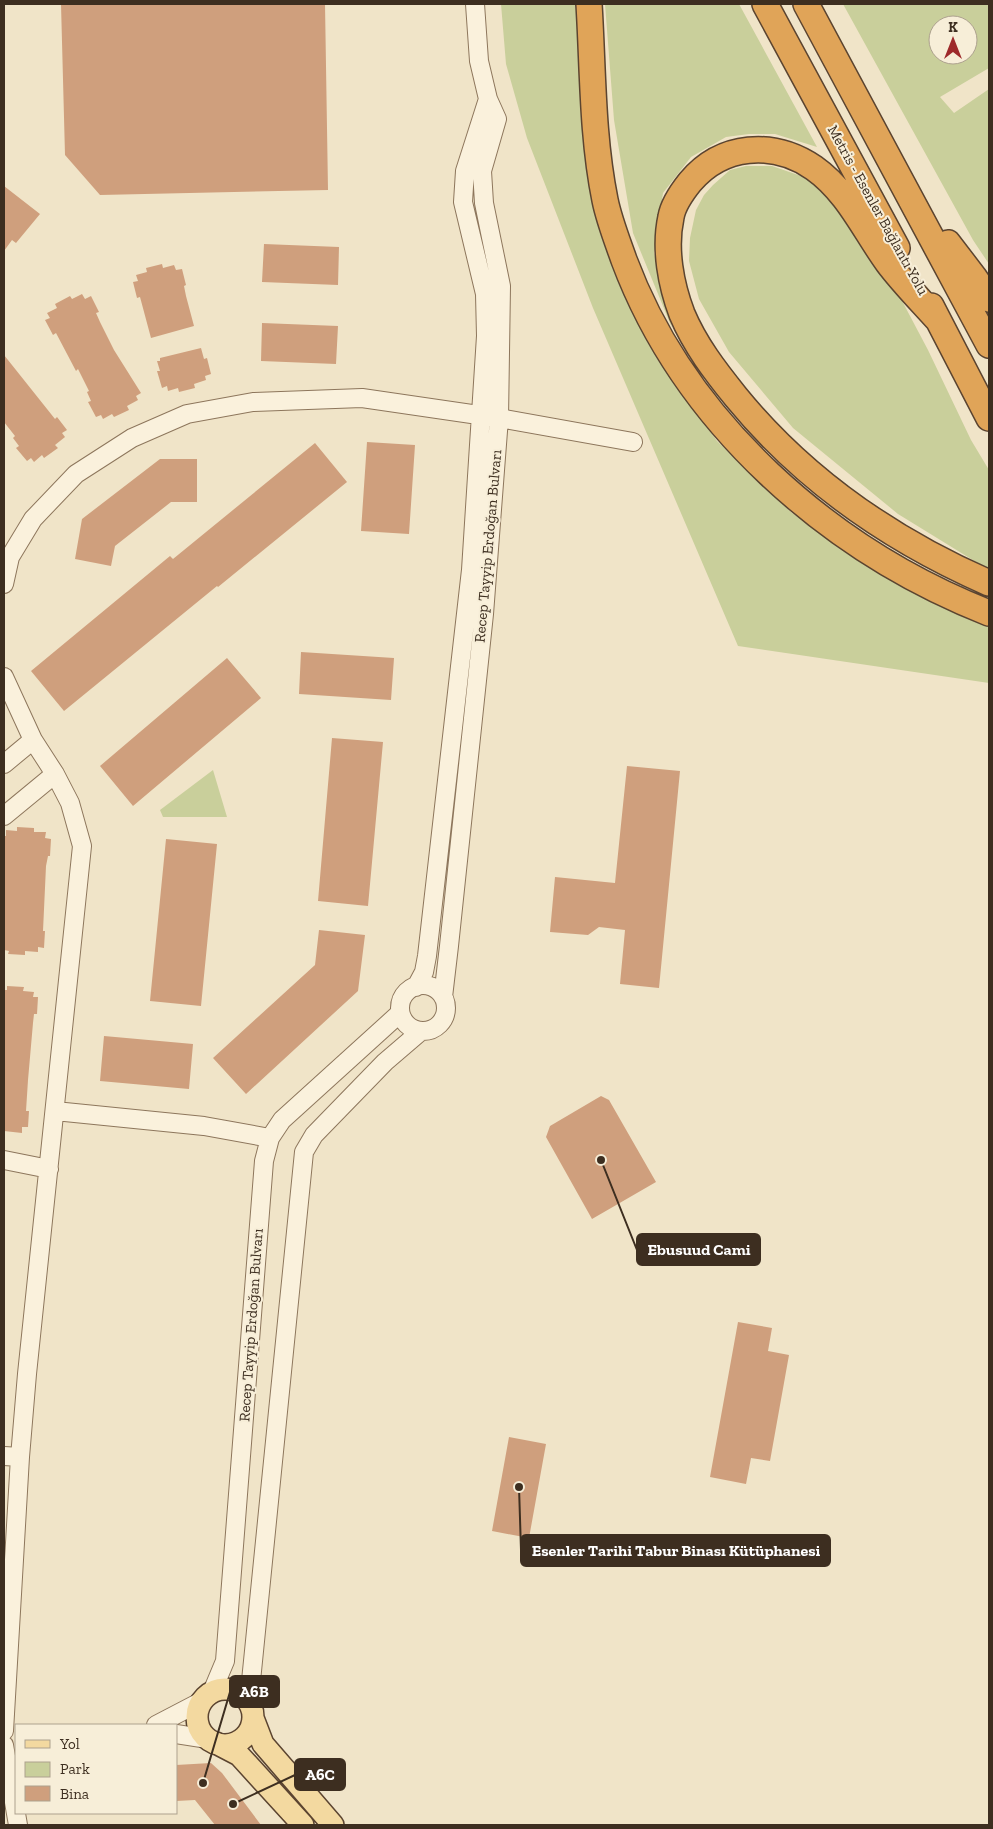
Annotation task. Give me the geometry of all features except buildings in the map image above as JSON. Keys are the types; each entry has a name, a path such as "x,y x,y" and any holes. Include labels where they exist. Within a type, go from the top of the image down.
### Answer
{"highway":[{"path":"589,4 597,136 602,180 610,218 632,281 645,311 684,376 740,445 816,514 874,555 907,574 989,613"},
{"name":"Metris - Esenler Bağlantı Yolu","path":"765,4 880,218 938,320 989,418"},
{"path":"806,4 989,345"},
{"path":"938,320 889,264 844,196 813,168 796,158 775,151 752,149 723,156 700,170 682,191 671,216 668,245 672,279 682,314 715,372 749,413 805,468 860,512 920,549 989,583"},
{"path":"918,212 950,245 989,299"}],"main road":[{"path":"303,1825 239,1755 212,1741 202,1733 198,1725 198,1708 207,1696 225,1688 242,1694 251,1709 263,1744 333,1825"},
{"path":"212,1741 224,1745 233,1744 241,1740 252,1726 251,1709"}],"street":[{"name":"Recep Tayyip Erdoğan Bulvarı","path":"443,997 484,614 499,418 501,286 484,203 482,171 497,120 488,99 479,61 475,4"},
{"name":"Recep Tayyip Erdoğan Bulvarı","path":"416,987 424,972 427,956 471,570 486,336 485,294 463,202 465,171 488,99"},
{"path":"4,584 10,557 32,519 76,474 132,438 187,414 253,402 362,398 499,418 633,442"},
{"path":"4,677 32,740 55,774 70,804 82,846 49,1169 12,1457 4,1731"},
{"path":"4,764 32,740"},
{"path":"4,816 55,774"},
{"path":"420,985 429,986 437,990 443,997 446,1004 445,1013 442,1021 436,1027 420,1032 404,1022 400,1013 400,1003 404,994 411,988 420,985"},
{"name":"Recep Tayyip Erdoğan Bulvarı","path":"207,1696 225,1661 264,1161 270,1138 282,1120 400,1013"},
{"path":"251,1709 304,1152 314,1135 384,1062 420,1032"},
{"path":"55,1111 204,1126 270,1138"},
{"path":"4,1160 49,1169"},
{"path":"158,1724 207,1696"},
{"path":"178,1734 212,1741"},
{"path":"4,1746 15,1808"}],"green space":[{"path":"501,4 579,4 604,241 654,350 717,441 792,513 924,596 989,622 989,683 738,646 593,308 527,138 506,64"},
{"path":"605,4 739,4 817,147 775,134 749,134 726,137 691,157 663,193 654,253 672,328 633,233 614,120"},
{"path":"843,4 989,4 989,68 940,97 954,113 989,89 989,264 973,240"},
{"path":"746,166 772,166 807,178 833,199 882,263 928,350 971,440 989,470 989,570 898,514 793,428 729,352 699,299 689,261 690,238 696,210 704,195 730,170"},
{"path":"213,770 227,817 163,817 160,810"}],"place":[{"name":"Ebusuud Cami","path":"601,1160"},
{"name":"Esenler Tarihi Tabur Binası Kütüphanesi","path":"519,1487"},
{"name":"A6B","path":"203,1783"},
{"name":"A6C","path":"233,1804"}]}
